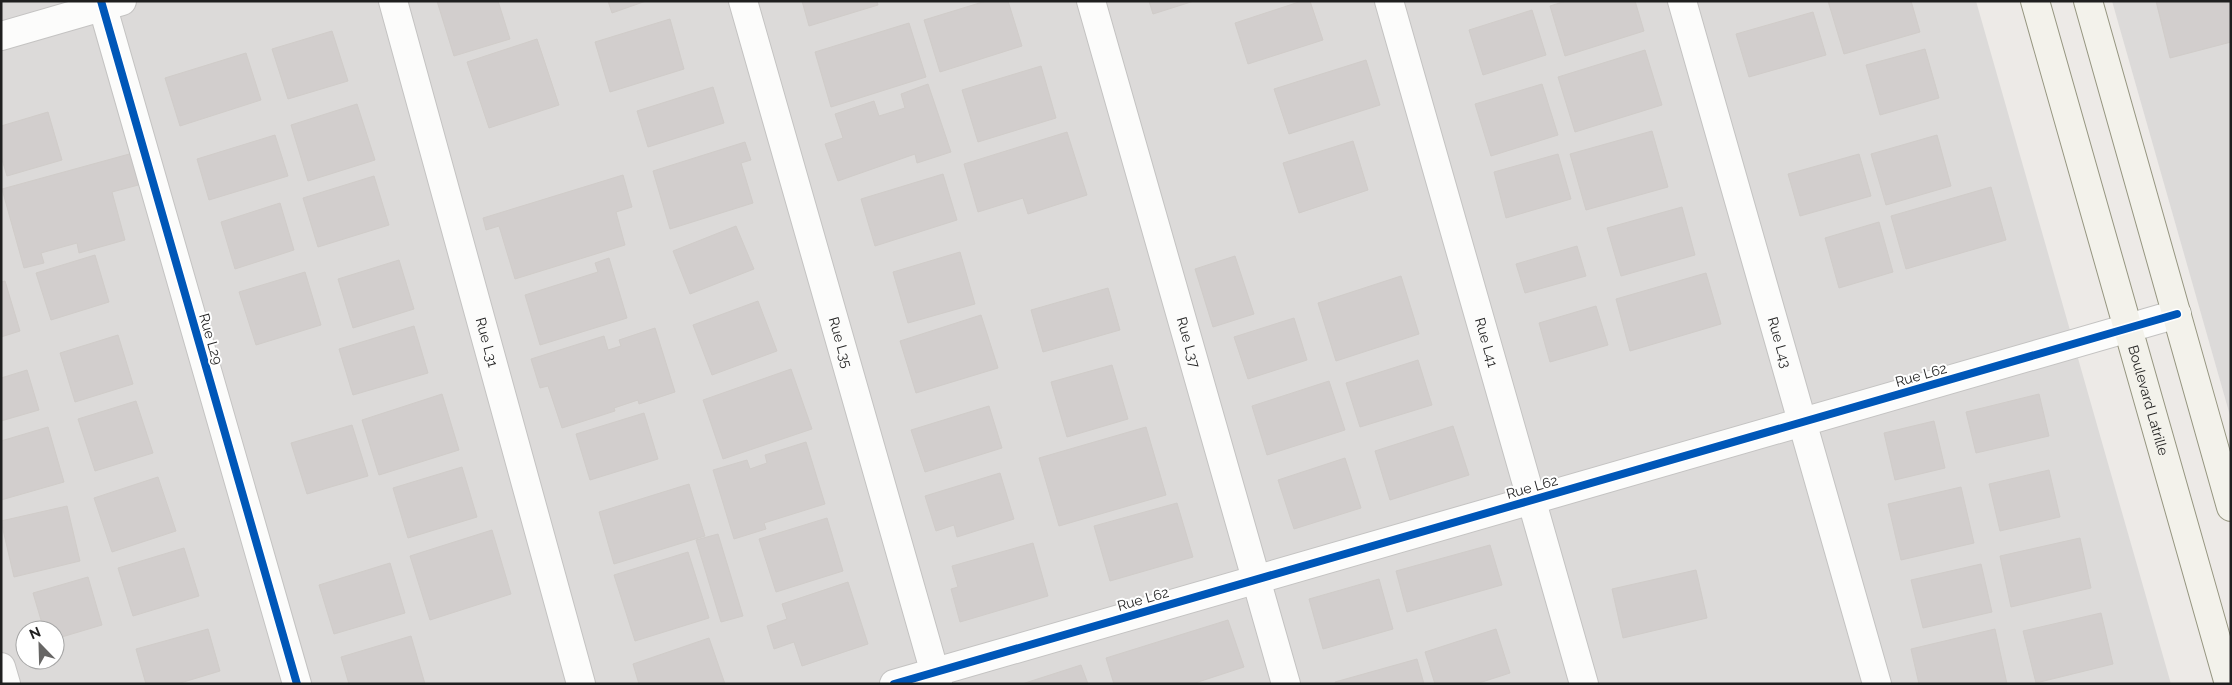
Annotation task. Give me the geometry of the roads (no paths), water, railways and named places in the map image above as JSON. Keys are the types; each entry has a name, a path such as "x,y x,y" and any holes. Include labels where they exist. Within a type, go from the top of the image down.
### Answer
{"main road":[{"name":"Boulevard Latrille","path":"2035,1 2130,328 2229,684"},
{"path":"2088,1 2231,507"}],"street":[{"name":"Rue L31","path":"393,1 581,684"},
{"name":"Rue L35","path":"743,1 937,678"},
{"name":"Rue L37","path":"1091,1 1286,684"},
{"name":"Rue L41","path":"1389,1 1584,684"},
{"name":"Rue L43","path":"1682,1 1877,684"},
{"path":"1,36 109,3"},
{"name":"Rue L29","path":"109,3 297,684"},
{"name":"Rue L62","path":"894,684 937,678 1256,580 2177,314"},
{"path":"1,667 6,684"}]}
